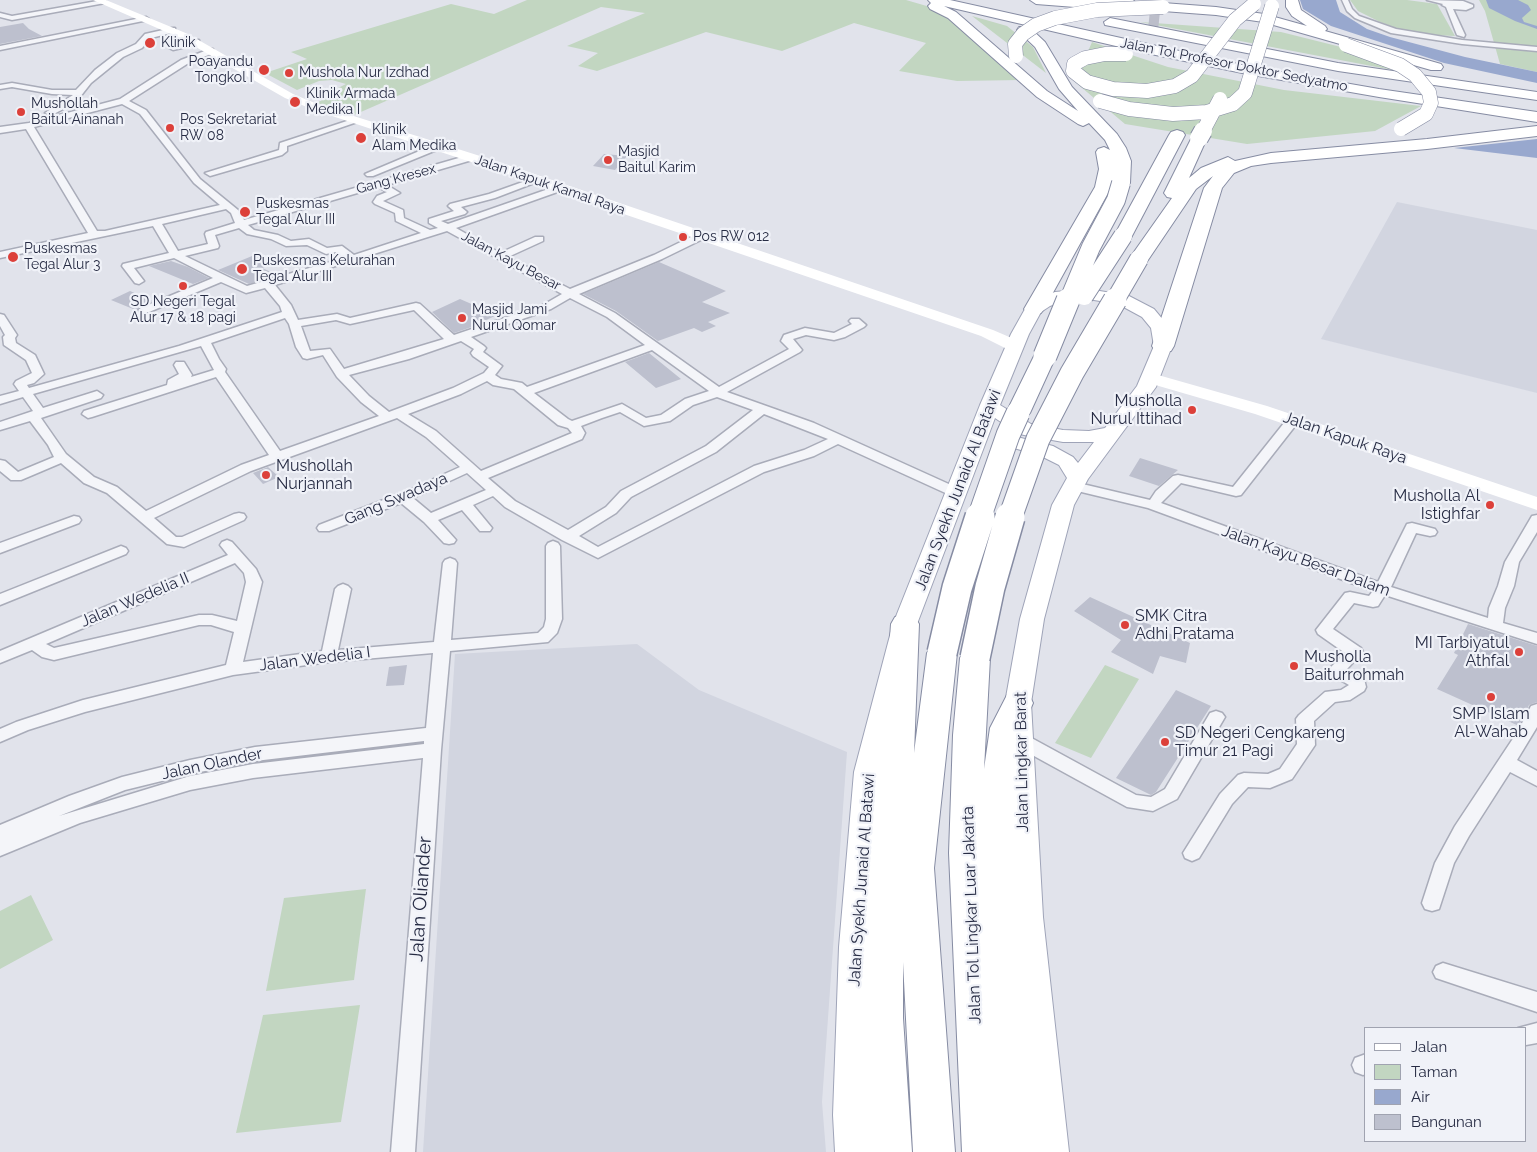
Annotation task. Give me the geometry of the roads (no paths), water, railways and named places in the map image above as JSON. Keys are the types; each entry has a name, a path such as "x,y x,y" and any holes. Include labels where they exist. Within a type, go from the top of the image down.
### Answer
{"highway":[{"name":"Jalan Tol Profesor Doktor Sedyatmo","path":"962,0 1242,61 1401,89 1537,109"},
{"name":"Jalan Tol Profesor Doktor Sedyatmo","path":"980,0 1271,62 1537,105"},
{"path":"1036,0 1088,4 1161,4 1264,18 1409,60 1470,76 1537,90"},
{"path":"1045,356 1091,247 1116,200 1122,180 1123,162 1118,148 1089,120 1027,71 1016,56 1015,44 1020,36 1028,30 1048,20 1097,10 1202,0"},
{"path":"1292,0 1292,7 1296,13 1316,27 1409,60"},
{"name":"Jalan Tol Profesor Doktor Sedyatmo","path":"929,1 1247,70 1537,119"},
{"path":"929,1 952,15 1042,94 1089,120"},
{"path":"929,1 1024,30 1047,42 1076,86 1092,97 1129,109 1179,114 1200,113 1223,108 1234,104 1245,93 1273,3"},
{"name":"Jalan Tol Profesor Doktor Sedyatmo","path":"1022,2 1284,58 1537,96"},
{"path":"1255,2 1235,20 1192,76 1178,85 1155,90 1120,90 1087,82 1072,71 1074,64 1084,58 1105,54 1126,54 1346,94 1537,119"},
{"path":"1211,78 1255,2"},
{"path":"1150,240 1199,138 1273,3"},
{"path":"1061,11 1273,29 1346,44 1400,65 1421,81 1429,92 1431,104 1426,114 1401,130 1355,142 1246,157 1221,164 1195,180 1150,240"},
{"path":"1024,30 1036,41 1066,89 1102,141 1109,148 1122,180"},
{"path":"1045,356 1123,236 1201,94"},
{"path":"1246,157 1364,146 1448,130 1537,124"},
{"path":"1163,346 1213,188 1222,173 1228,169 1247,162 1271,158 1428,144 1537,131"},
{"path":"1034,309 1104,187 1106,169 1102,141"},
{"name":"Jalan Tol Lingkar Luar Jakarta","path":"934,1152 916,868 959,655 990,587 1005,531 1038,439 1072,372 1150,240"},
{"name":"Jalan Tol Lingkar Luar Jakarta","path":"983,1152 966,853 969,735 959,655 957,588 1008,435 1045,356"},
{"path":"891,1152 883,1018 886,889 898,750 906,624"},
{"path":"1017,1152 995,876 997,798 1006,728 1018,703"}],"main road":[{"name":"Jalan Kapuk Kamal Raya","path":"107,9 138,16 172,30 289,96 987,333 1017,340"},
{"path":"1034,309 1054,298 1078,294 1105,296 1123,300 1143,310 1155,319 1162,332 1163,346"},
{"name":"Jalan Syekh Junaid Al Batawi","path":"853,1152 851,1114 855,947 868,772 906,624 990,405 1017,340 1034,309"},
{"name":"Jalan Lingkar Barat","path":"1051,1152 1027,917 1018,703 1032,618 1063,505 1076,482 1151,378 1163,346"},
{"name":"Jalan Kapuk Raya","path":"1151,378 1293,421 1537,504"},
{"path":"990,405 1024,428 1043,433 1063,436 1089,436 1113,433"},
{"path":"972,454 992,446 1015,443 1046,450 1066,461 1076,482"}],"street":[{"path":"1345,0 1348,10 1357,17 1394,31 1462,42 1537,49"},
{"path":"1430,0 1463,8 1471,6 1460,1 1448,4"},
{"path":"1448,4 1461,35"},
{"path":"0,15 12,18 107,9"},
{"path":"57,19 66,15 107,9"},
{"path":"0,48 138,16"},
{"path":"0,129 52,112 73,100 98,72 120,55 139,46 148,36 172,30"},
{"path":"173,48 196,42"},
{"path":"0,129 29,126 123,101 184,62 210,51"},
{"path":"0,88 12,85 52,92 80,93"},
{"path":"123,101 144,112 198,181 235,212 241,225 251,232 274,237 290,244 309,242 326,251 338,248 352,259"},
{"path":"210,173 279,153 283,150 283,146 356,120"},
{"path":"29,126 93,233"},
{"path":"370,174 384,170 436,147"},
{"name":"Gang Kresex","path":"139,281 127,266 214,246 210,233 241,225 322,198 405,178 469,158"},
{"path":"384,170 405,178"},
{"path":"537,180 492,196 453,206 462,212 432,221 447,228 560,188"},
{"path":"378,184 395,193 380,198 378,202 400,212 399,219 430,234"},
{"path":"0,255 94,234 106,234 228,206"},
{"path":"156,223 175,255"},
{"name":"Jalan Kayu Besar","path":"175,255 246,290 352,259 447,228 468,237 500,257 611,315 724,396 810,426 957,493"},
{"path":"341,374 405,356 546,307 571,293 658,257 701,236"},
{"path":"500,257 539,239"},
{"path":"145,310 221,278"},
{"path":"268,284 286,305 288,314 296,324 302,347 307,355 326,351 341,374 365,400 431,434 510,504 559,538 594,552 602,552 759,469 809,454 839,439"},
{"path":"145,517 246,468 457,391 488,376 496,366 477,353 480,348 457,338 416,306 350,320 337,317 296,324"},
{"path":"0,400 183,348 288,314"},
{"path":"0,317 11,336 9,337 10,345 31,358 38,374 20,384 27,392 37,415 62,458 89,480 112,490 172,541 192,539 239,517"},
{"path":"488,376 497,382 518,386 563,422 572,425 582,420 622,408 641,421 653,421 664,418 689,402 718,392 796,350 787,341 788,337 805,331 834,337 860,325 855,322"},
{"path":"205,341 213,360 220,369 219,372 277,457"},
{"path":"525,392 653,346"},
{"path":"174,386 172,382 186,375 180,365"},
{"path":"88,414 219,372"},
{"path":"0,426 98,395"},
{"path":"559,538 611,510 626,494 711,449 761,410"},
{"path":"1153,505 1161,494 1178,479 1236,492 1293,421"},
{"name":"Gang Swadaya","path":"324,528 404,497 577,436 579,433 572,425"},
{"path":"0,464 16,477 62,458"},
{"name":"Jalan Kayu Besar Dalam","path":"1076,482 1153,505 1382,589 1537,639"},
{"path":"429,519 494,490"},
{"path":"404,497 449,540"},
{"path":"464,503 485,528"},
{"path":"1495,625 1497,608 1506,586 1512,562 1537,519"},
{"path":"0,548 74,520"},
{"path":"1192,853 1226,799 1244,780 1270,781 1286,774 1306,744 1306,719 1331,696 1344,696 1358,687 1358,683 1336,670 1355,652 1324,630 1350,597 1373,602 1382,589 1411,528 1430,532"},
{"name":"Jalan Wedelia I","path":"0,736 83,706 233,669 329,656 542,638 551,629 554,619 559,538"},
{"path":"0,600 121,551"},
{"name":"Jalan Wedelia II","path":"0,657 232,551 250,572 254,582 233,669"},
{"name":"Jalan Oliander","path":"403,1152 433,742 450,563"},
{"path":"329,656 343,589"},
{"name":"Jalan Wedelia II","path":"33,643 48,653 54,654 199,620 212,620 230,626 243,627"},
{"path":"1432,903 1449,855 1462,831 1525,734 1537,710"},
{"path":"1020,740 1133,802 1153,804 1170,794 1216,717"},
{"name":"Jalan Olander","path":"1,833 75,817 190,783 433,742"},
{"path":"1506,762 1537,779"},
{"path":"1443,972 1537,1002"}],"water":[{"path":"1300,0 1336,0 1340,12 1367,29 1465,57 1537,72 1537,83 1444,63 1331,26 1303,9"},
{"path":"1486,0 1518,0 1528,5 1531,10 1522,18 1524,22 1537,26 1537,29 1489,8"},
{"path":"1537,139 1537,158 1454,148"}],"tunnel":[{"path":"1149,20 1159,21"}],"place":[{"name":"Klinik","path":"150,43"},
{"name":"Poayandu Tongkol I","path":"264,70"},
{"name":"Mushola Nur Izdhad","path":"289,73"},
{"name":"Klinik Armada Medika I","path":"295,102"},
{"name":"Mushollah Baitul Ainanah","path":"21,112"},
{"name":"Pos Sekretariat RW 08","path":"170,128"},
{"name":"Klinik Alam Medika","path":"361,138"},
{"name":"Masjid Baitul Karim","path":"608,160"},
{"name":"Puskesmas Tegal Alur III","path":"245,212"},
{"name":"Pos RW 012","path":"683,237"},
{"name":"Puskesmas Tegal Alur 3","path":"13,257"},
{"name":"Puskesmas Kelurahan Tegal Alur III","path":"242,269"},
{"name":"SD Negeri Tegal Alur 17 & 18 pagi","path":"183,286"},
{"name":"Masjid Jami Nurul Qomar","path":"462,318"},
{"name":"Musholla Nurul Ittihad","path":"1192,410"},
{"name":"Mushollah Nurjannah","path":"266,475"},
{"name":"Musholla Al Istighfar","path":"1490,505"},
{"name":"SMK Citra Adhi Pratama","path":"1125,625"},
{"name":"MI Tarbiyatul Athfal","path":"1519,652"},
{"name":"Musholla Baiturrohmah","path":"1294,666"},
{"name":"SMP Islam Al-Wahab","path":"1491,697"},
{"name":"SD Negeri Cengkareng Timur 21 Pagi","path":"1165,742"}]}
